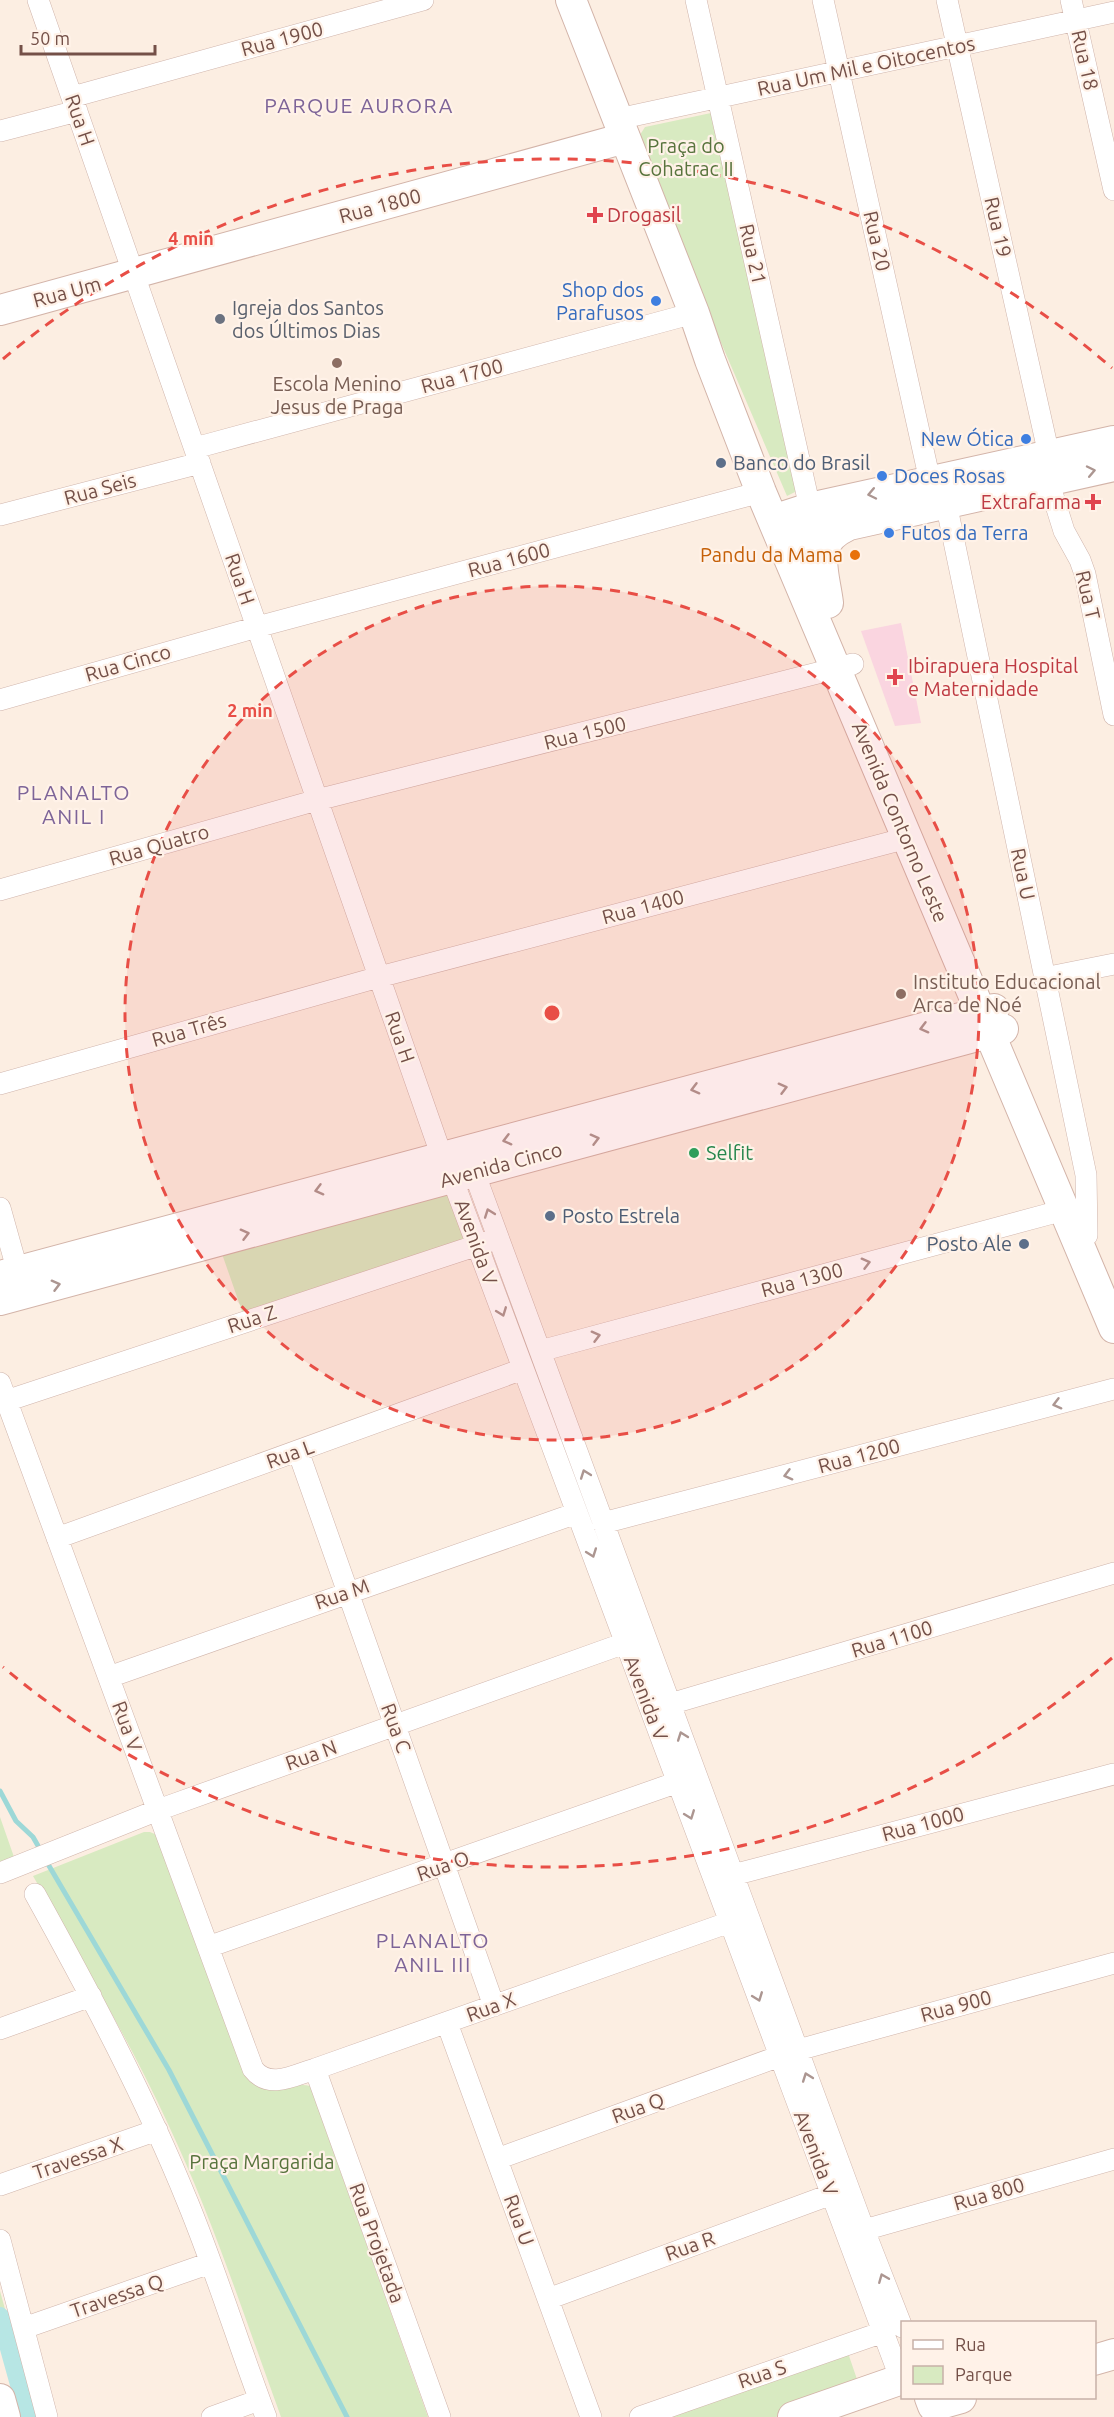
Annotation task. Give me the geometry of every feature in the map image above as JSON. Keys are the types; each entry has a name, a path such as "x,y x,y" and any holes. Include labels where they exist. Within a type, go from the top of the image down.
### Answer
{"main road":[{"name":"Avenida Contorno Leste","path":"571,0 694,313 761,492 791,525 907,838 992,1021 1064,1210 1082,1237 1114,1300"},
{"name":"Rua 1800","path":"134,273 622,129"},
{"name":"Rua Um","path":"0,310 134,273"},
{"name":"Avenida Contorno Leste","path":"694,313 717,357 828,603 844,667 1082,1237 1114,1328"},
{"path":"791,525 1049,468 1114,441"},
{"path":"1049,468 1114,466"},
{"path":"828,603 823,547 829,536 849,525 938,492"},
{"path":"791,525 849,525"},
{"name":"Avenida Cinco","path":"11,1285 456,1169 992,1021"},
{"path":"1096,2360 1114,2354"},
{"path":"793,2417 901,2380"},
{"path":"0,2399 5,2417"},
{"path":"934,2407 956,2399"}],"street":[{"name":"Rua H","path":"38,0 379,977 456,1169"},
{"name":"Rua 1900","path":"0,131 74,104 423,0"},
{"name":"Rua 21","path":"696,0 718,98 791,525"},
{"name":"Rua 20","path":"823,0 938,492"},
{"name":"Rua 19","path":"946,0 1049,468"},
{"name":"Rua Um Mil e Oitocentos","path":"622,129 718,98 957,46 1073,10 1114,12"},
{"name":"Rua 18","path":"1073,10 1114,190"},
{"name":"Rua 1700","path":"197,455 694,313"},
{"name":"Rua Seis","path":"0,515 197,455"},
{"name":"Rua T","path":"1049,468 1064,531 1085,574 1114,715"},
{"name":"Rua 1600","path":"257,627 761,492"},
{"name":"Rua U","path":"938,492 1086,1175 1082,1237"},
{"name":"Rua Cinco","path":"0,700 257,627"},
{"name":"Rua 1500","path":"317,800 844,667"},
{"name":"Rua Quatro","path":"0,890 317,800"},
{"name":"Rua 1400","path":"379,977 907,838"},
{"path":"1044,978 1114,964"},
{"name":"Rua Três","path":"0,1084 379,977"},
{"name":"Avenida V","path":"456,1169 498,1238 733,1875 832,2194 893,2329"},
{"name":"Avenida V","path":"456,1169 477,1245 730,1922 789,2053 864,2230 893,2329 901,2374"},
{"path":"0,1208 11,1285"},
{"name":"Rua 1300","path":"540,1351 1064,1210"},
{"name":"Rua Z","path":"3,1392 498,1238"},
{"name":"Rua L","path":"57,1538 523,1370"},
{"name":"Rua 1200","path":"603,1523 1114,1389"},
{"name":"Rua V","path":"3,1392 253,2069"},
{"name":"Rua C","path":"298,1451 494,2006"},
{"name":"Rua M","path":"109,1677 577,1513"},
{"name":"Rua 1100","path":"670,1704 1114,1573"},
{"name":"Rua N","path":"0,1874 158,1810 625,1643"},
{"name":"Rua 1000","path":"733,1875 1114,1774"},
{"name":"Rua O","path":"208,1947 678,1782"},
{"path":"35,1894 91,1996 157,2130 189,2204 263,2408 212,2417"},
{"name":"Rua X","path":"253,2069 264,2079 276,2081 315,2069 730,1922"},
{"name":"Rua 900","path":"789,2053 1114,1963"},
{"path":"0,2029 91,1996"},
{"name":"Rua U","path":"447,2023 591,2417"},
{"name":"Rua Q","path":"497,2159 789,2053"},
{"name":"Rua Projetada","path":"315,2069 440,2417"},
{"name":"Travessa X","path":"0,2185 157,2130"},
{"name":"Rua 800","path":"864,2230 1114,2159"},
{"name":"Rua R","path":"548,2299 832,2194"},
{"path":"0,2240 47,2417"},
{"name":"Travessa Q","path":"24,2328 210,2263"},
{"name":"Rua S","path":"640,2417 893,2329"}],"shaded area":[{"name":"Ibirapuera Hospital e Maternidade","path":"901,623 921,723 895,726 861,631"}],"green space":[{"name":"Praça do Cohatrac II","path":"711,113 799,490 787,496 710,317 638,138 645,127"},
{"path":"453,1188 470,1239 243,1314 221,1251"},
{"path":"0,1817 14,1857 0,1862"},
{"name":"Praça Margarida","path":"144,1832 157,1835 268,2089 310,2086 428,2417 281,2417 214,2233 168,2124 121,2030 33,1876"},
{"path":"0,2291 35,2417 20,2417 0,2342"},
{"path":"848,2353 860,2388 776,2417 668,2417"}],"waterway":[{"path":"0,1791 16,1821 33,1837 41,1851"},
{"path":"45,1859 169,2070 347,2417"},
{"path":"0,2316 28,2417"}],"place":[{"name":"Drogasil","path":"595,215"},
{"name":"Shop dos Parafusos","path":"656,301"},
{"name":"Igreja dos Santos dos Últimos Dias","path":"220,319"},
{"name":"Escola Menino Jesus de Praga","path":"337,363"},
{"name":"New Ótica","path":"1026,439"},
{"name":"Banco do Brasil","path":"721,463"},
{"name":"Doces Rosas","path":"882,476"},
{"name":"Extrafarma","path":"1093,502"},
{"name":"Futos da Terra","path":"889,533"},
{"name":"Pandu da Mama","path":"855,555"},
{"name":"Ibirapuera Hospital e Maternidade","path":"895,677"},
{"name":"Instituto Educacional Arca de Noé","path":"901,994"},
{"name":"Selfit","path":"694,1153"},
{"name":"Posto Estrela","path":"550,1216"},
{"name":"Posto Ale","path":"1024,1244"}],"district":[{"name":"PARQUE AURORA","path":"359,106"},
{"name":"PLANALTO ANIL I","path":"74,805"},
{"name":"PLANALTO ANIL III","path":"433,1953"}]}
